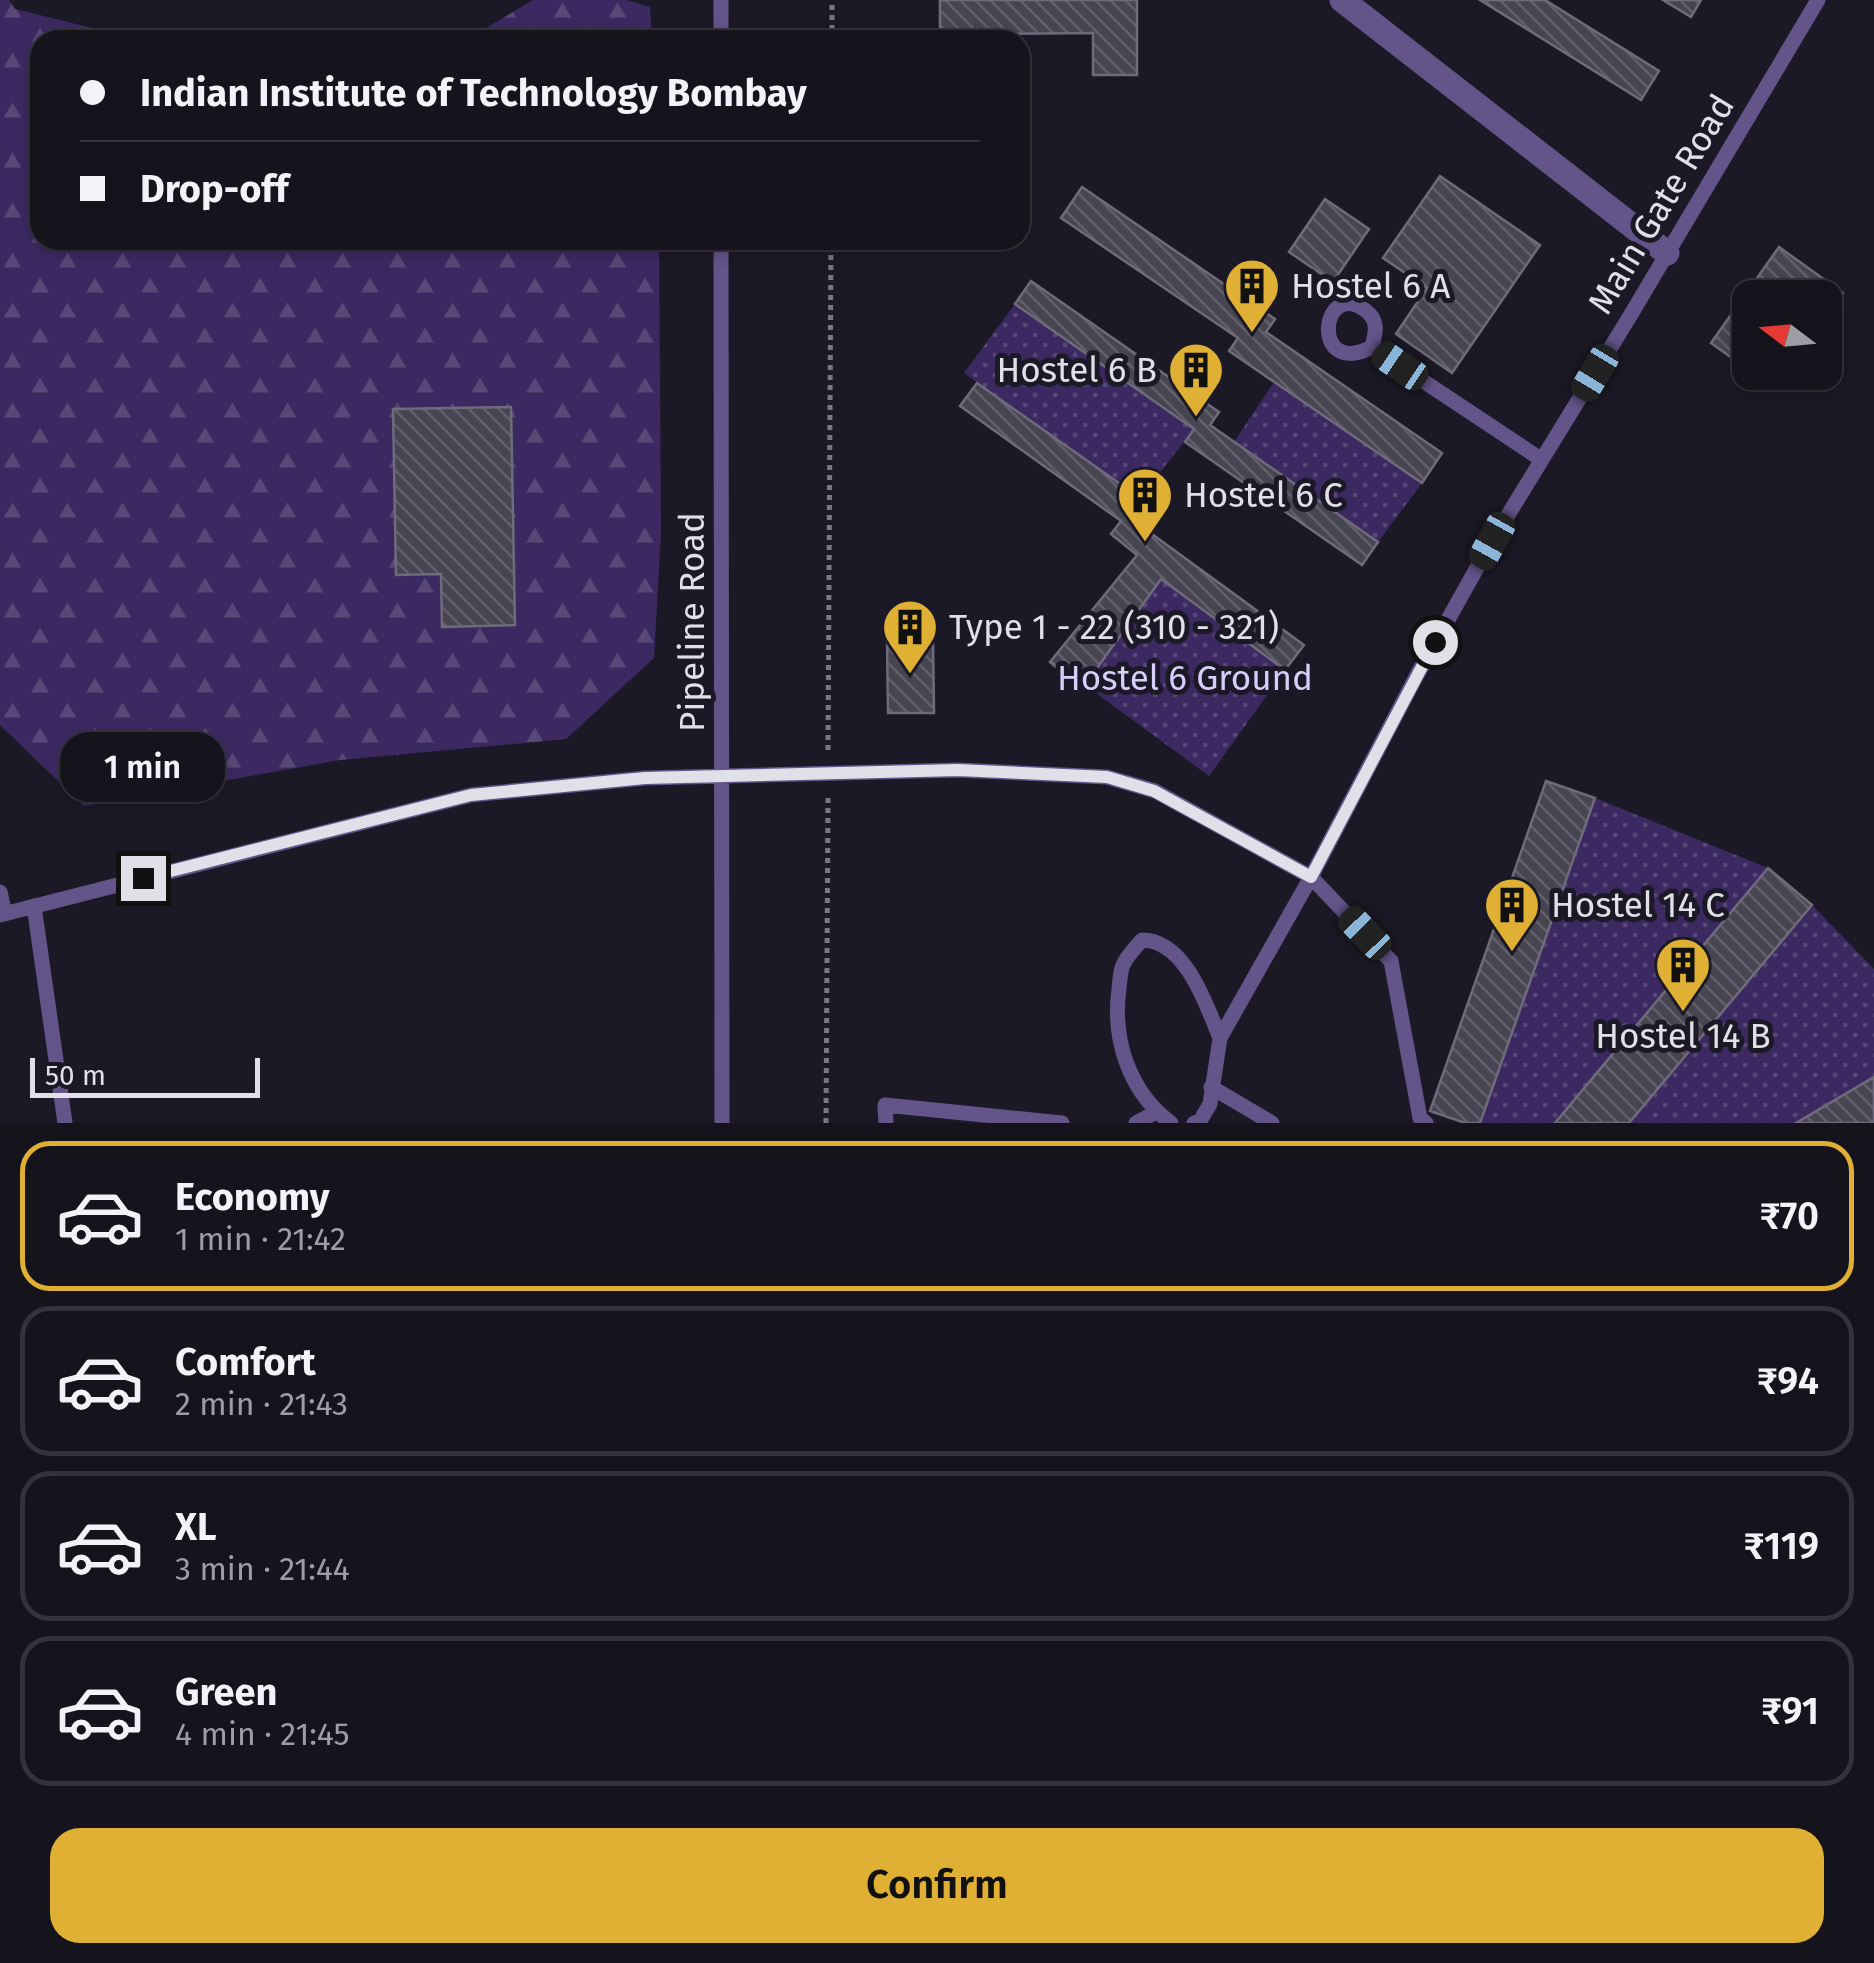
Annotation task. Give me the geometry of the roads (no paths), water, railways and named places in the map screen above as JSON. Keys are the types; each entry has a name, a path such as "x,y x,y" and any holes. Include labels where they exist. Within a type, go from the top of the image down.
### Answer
{"street":[{"path":"1342,0 1667,253"}],"lane":[{"path":"721,0 721,30"},
{"name":"Main Gate Road","path":"1194,1123 1200,1121 1210,1104 1220,1038 1311,877 1416,675 1492,541 1818,0"},
{"name":"Pipeline Road","path":"721,250 722,1123"},
{"path":"1372,347 1542,460"},
{"path":"0,892 3,915 471,795 645,778 958,770 1107,777 1154,791 1311,877 1391,961 1420,1118 1426,1123"},
{"path":"34,906 65,1123"},
{"path":"1170,1123 1156,1112 1123,1057 1117,1030 1122,966 1142,940 1155,940 1178,954 1204,999 1220,1038"},
{"path":"1211,1087 1272,1123"},
{"path":"886,1123 885,1104 1062,1123"},
{"path":"1136,1123 1156,1112"}],"place":[{"name":"Hostel 6 A","path":"1252,335"},
{"name":"Hostel 6 B","path":"1196,419"},
{"name":"Hostel 6 C","path":"1145,544"},
{"name":"Type 1 - 22 (310 - 321)","path":"910,676"},
{"name":"Hostel 14 C","path":"1512,954"},
{"name":"Hostel 14 B","path":"1683,1014"}],"park label":[{"name":"Hostel 6 Ground","path":"1185,678"}]}
